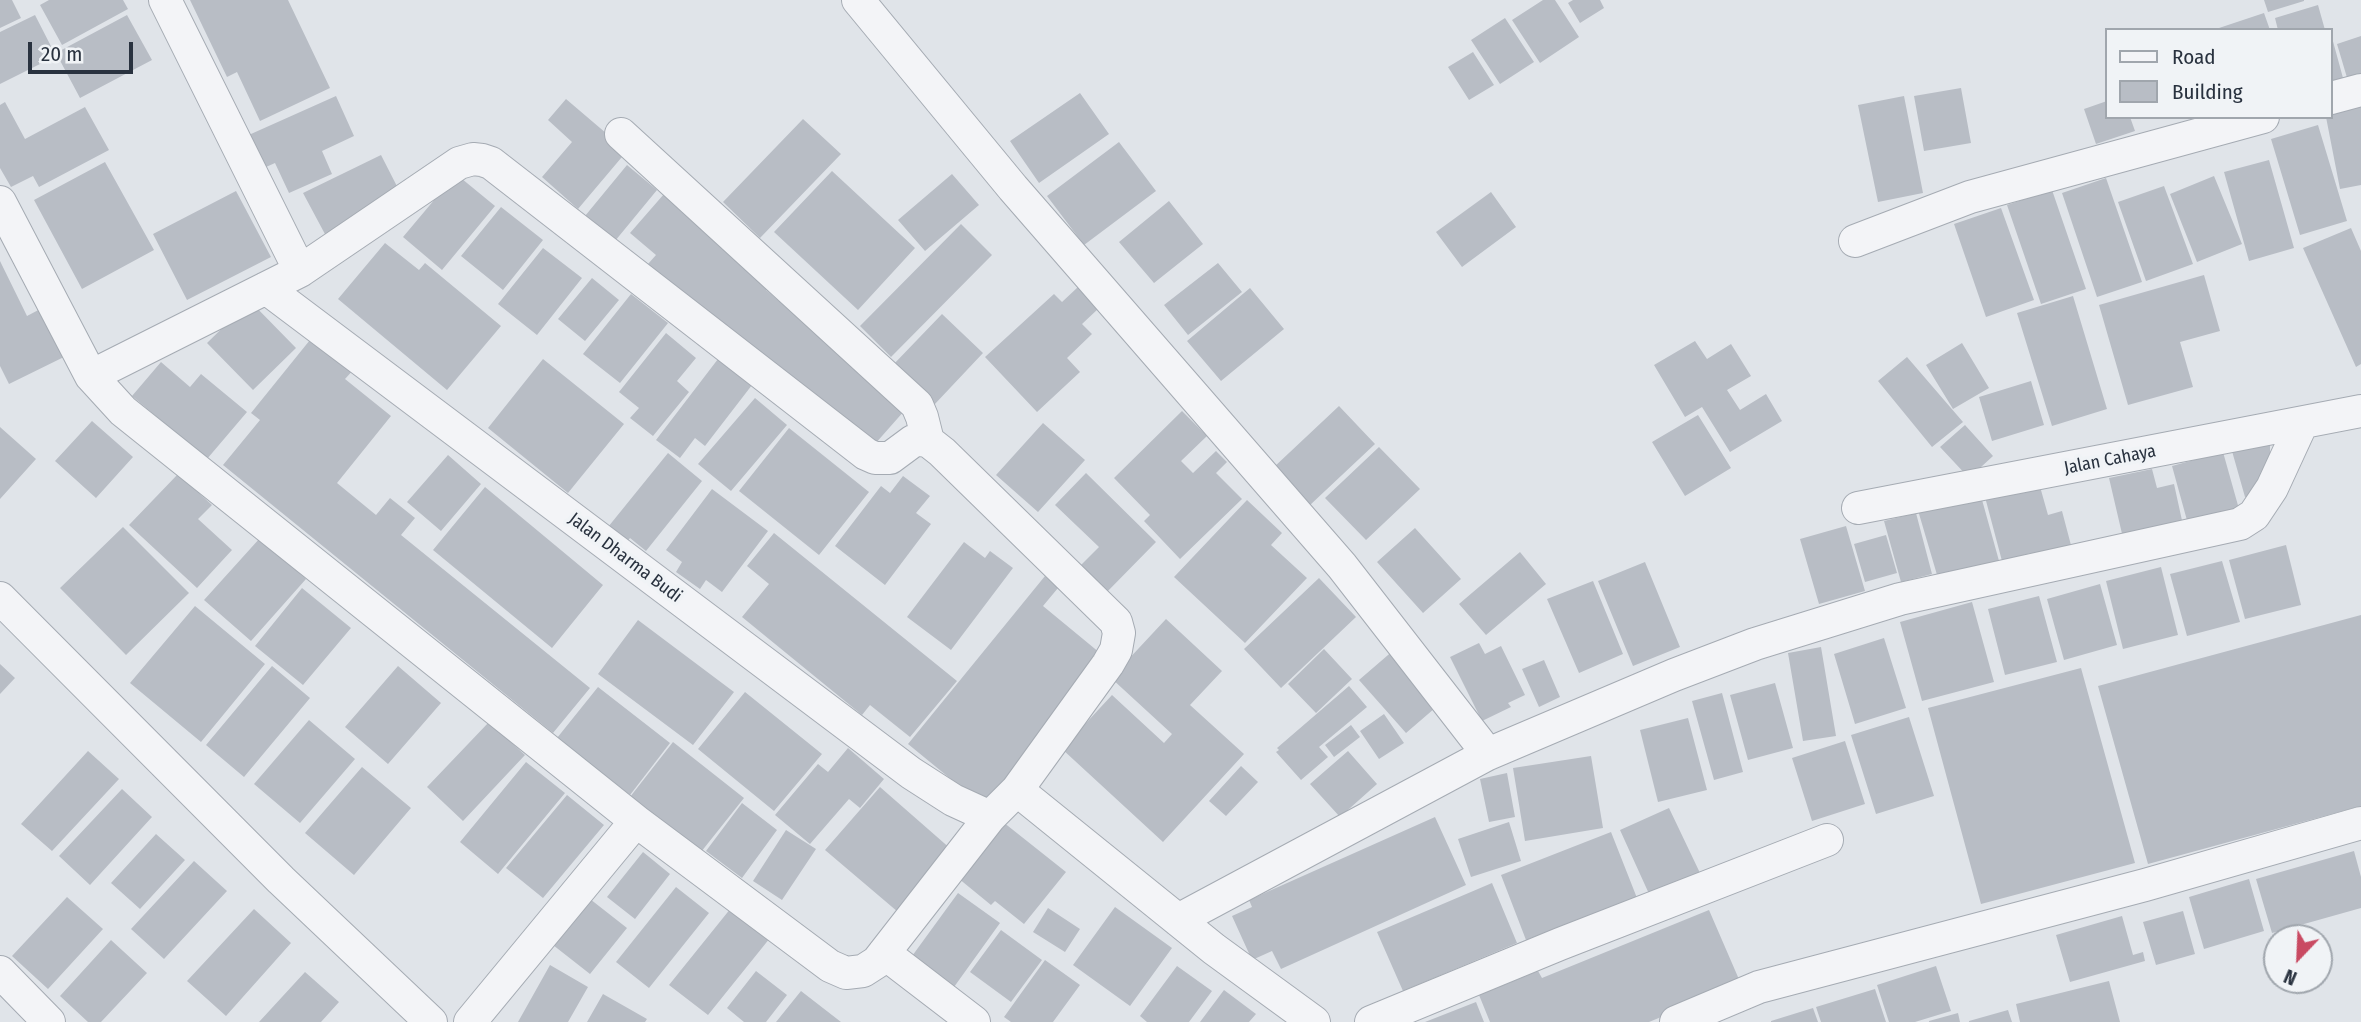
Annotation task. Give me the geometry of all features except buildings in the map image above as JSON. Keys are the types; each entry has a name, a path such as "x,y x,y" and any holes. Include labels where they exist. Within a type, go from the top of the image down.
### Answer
{"street":[{"path":"165,0 300,271"},
{"path":"858,0 1013,188 1342,566 1488,754"},
{"path":"2333,98 2361,90"},
{"path":"1855,241 1970,197 2256,119"},
{"path":"0,202 91,376 123,411 636,821 830,966 846,973 863,971 877,962 990,817 1017,790 1108,664 1116,650 1119,633 1116,622 928,441 916,405 621,134"},
{"path":"91,376 300,271 460,163 473,159 482,160 502,172 866,454 890,458 913,441 928,441"},
{"name":"Jalan Dharma Budi","path":"266,288 911,773 953,800 990,817"},
{"name":"Jalan Cahaya","path":"1858,508 2361,411"},
{"path":"1178,920 1488,754 1743,648 1887,603 2240,524 2254,515 2272,488 2302,423"},
{"path":"0,598 281,880 431,1022"},
{"path":"1017,790 1214,949 1314,1022"},
{"path":"470,1022 636,821"},
{"path":"1676,1022 1759,986 2144,885 2361,824"},
{"path":"1371,1022 1573,939 1827,840"},
{"path":"884,953 974,1022"},
{"path":"0,972 49,1022"}]}
